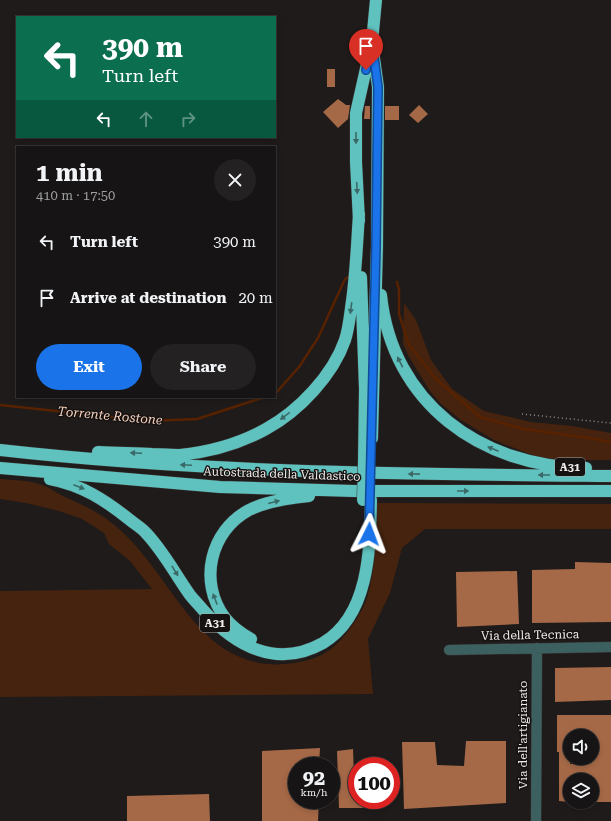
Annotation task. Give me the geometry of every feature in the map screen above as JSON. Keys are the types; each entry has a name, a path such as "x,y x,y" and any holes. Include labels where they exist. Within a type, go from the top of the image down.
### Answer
{"highway":[{"name":"A31","path":"368,462 356,162 356,113 372,42 376,0"},
{"name":"A31","path":"0,469 65,482 90,492 116,509 146,532 169,561 191,596 215,623 225,632 244,644 261,652 289,655 302,652 322,643 341,628 352,612 361,593 367,570 368,462 376,246 378,87 372,42"},
{"name":"A31","path":"0,450 179,455 227,445 267,429 288,414 322,381 332,366 345,340 354,285 359,214"},
{"name":"A31","path":"376,246 383,306 387,329 394,350 411,381 433,408 459,430 486,446 515,458 556,466 611,468"},
{"name":"Autostrada della Valdastico","path":"0,450 100,460 263,470 417,474 611,476"},
{"name":"Autostrada della Valdastico","path":"0,469 220,487 354,491 611,491"},
{"name":"A31","path":"354,491 294,498 266,504 249,510 225,531 217,543 211,561 210,571 213,592 220,611 226,620 239,631 255,641 274,647 298,645 328,630 336,622 348,604 356,583 367,500"}],"street":[{"name":"Via della Tecnica","path":"449,650 611,647"},
{"name":"Via dell'artigianato","path":"536,821 537,648"}],"path":[{"path":"522,414 611,423"}],"shaded area":[{"path":"404,303 416,320 431,360 452,389 484,411 531,422 572,426 611,433 611,460 544,460 494,440 461,420 440,403 430,391 409,357 403,344"},
{"path":"0,479 25,481 42,485 103,516 123,532 136,546 195,622 208,636 225,649 244,659 264,664 296,663 322,655 336,645 357,619 367,598 370,587 375,551 377,503 611,504 611,529 425,529 402,548 390,593 368,639 373,694 0,697 0,591 152,589 130,561 109,544 104,533 82,519 59,511 26,503 0,499"}],"building":[{"path":"327,69 335,69 335,87 327,87"},
{"path":"338,99 346,105 350,105 348,119 338,128 323,112"},
{"path":"419,105 428,114 418,123 409,115"},
{"path":"365,106 370,106 370,119 364,119"},
{"path":"385,106 399,106 399,120 385,120"},
{"path":"575,562 611,563 611,622 532,623 532,570 575,569"},
{"path":"517,571 519,624 457,627 456,572"},
{"path":"611,667 611,700 555,702 555,668"},
{"path":"557,715 611,715 611,802 599,802 599,773 563,773 563,801 559,801 559,752 557,752"},
{"path":"466,741 506,741 506,803 404,809 402,742 435,742 437,765 464,766"},
{"path":"320,748 320,757 288,757 288,809 319,809 318,821 262,821 262,751"},
{"path":"353,749 353,757 348,757 348,808 340,808 340,757 337,757 337,751"},
{"path":"209,794 210,821 127,821 127,796"}],"waterway":[{"name":"Torrente Rostone","path":"276,393 299,367 318,338 345,279 350,276"},
{"name":"Torrente Rostone","path":"397,282 399,290 399,314 409,345 436,379 480,417 523,429 611,442"},
{"name":"Torrente Rostone","path":"0,405 149,421 197,419 262,398"}],"route":[{"path":"366,70 372,42 378,87 374,389 369,534"}]}
